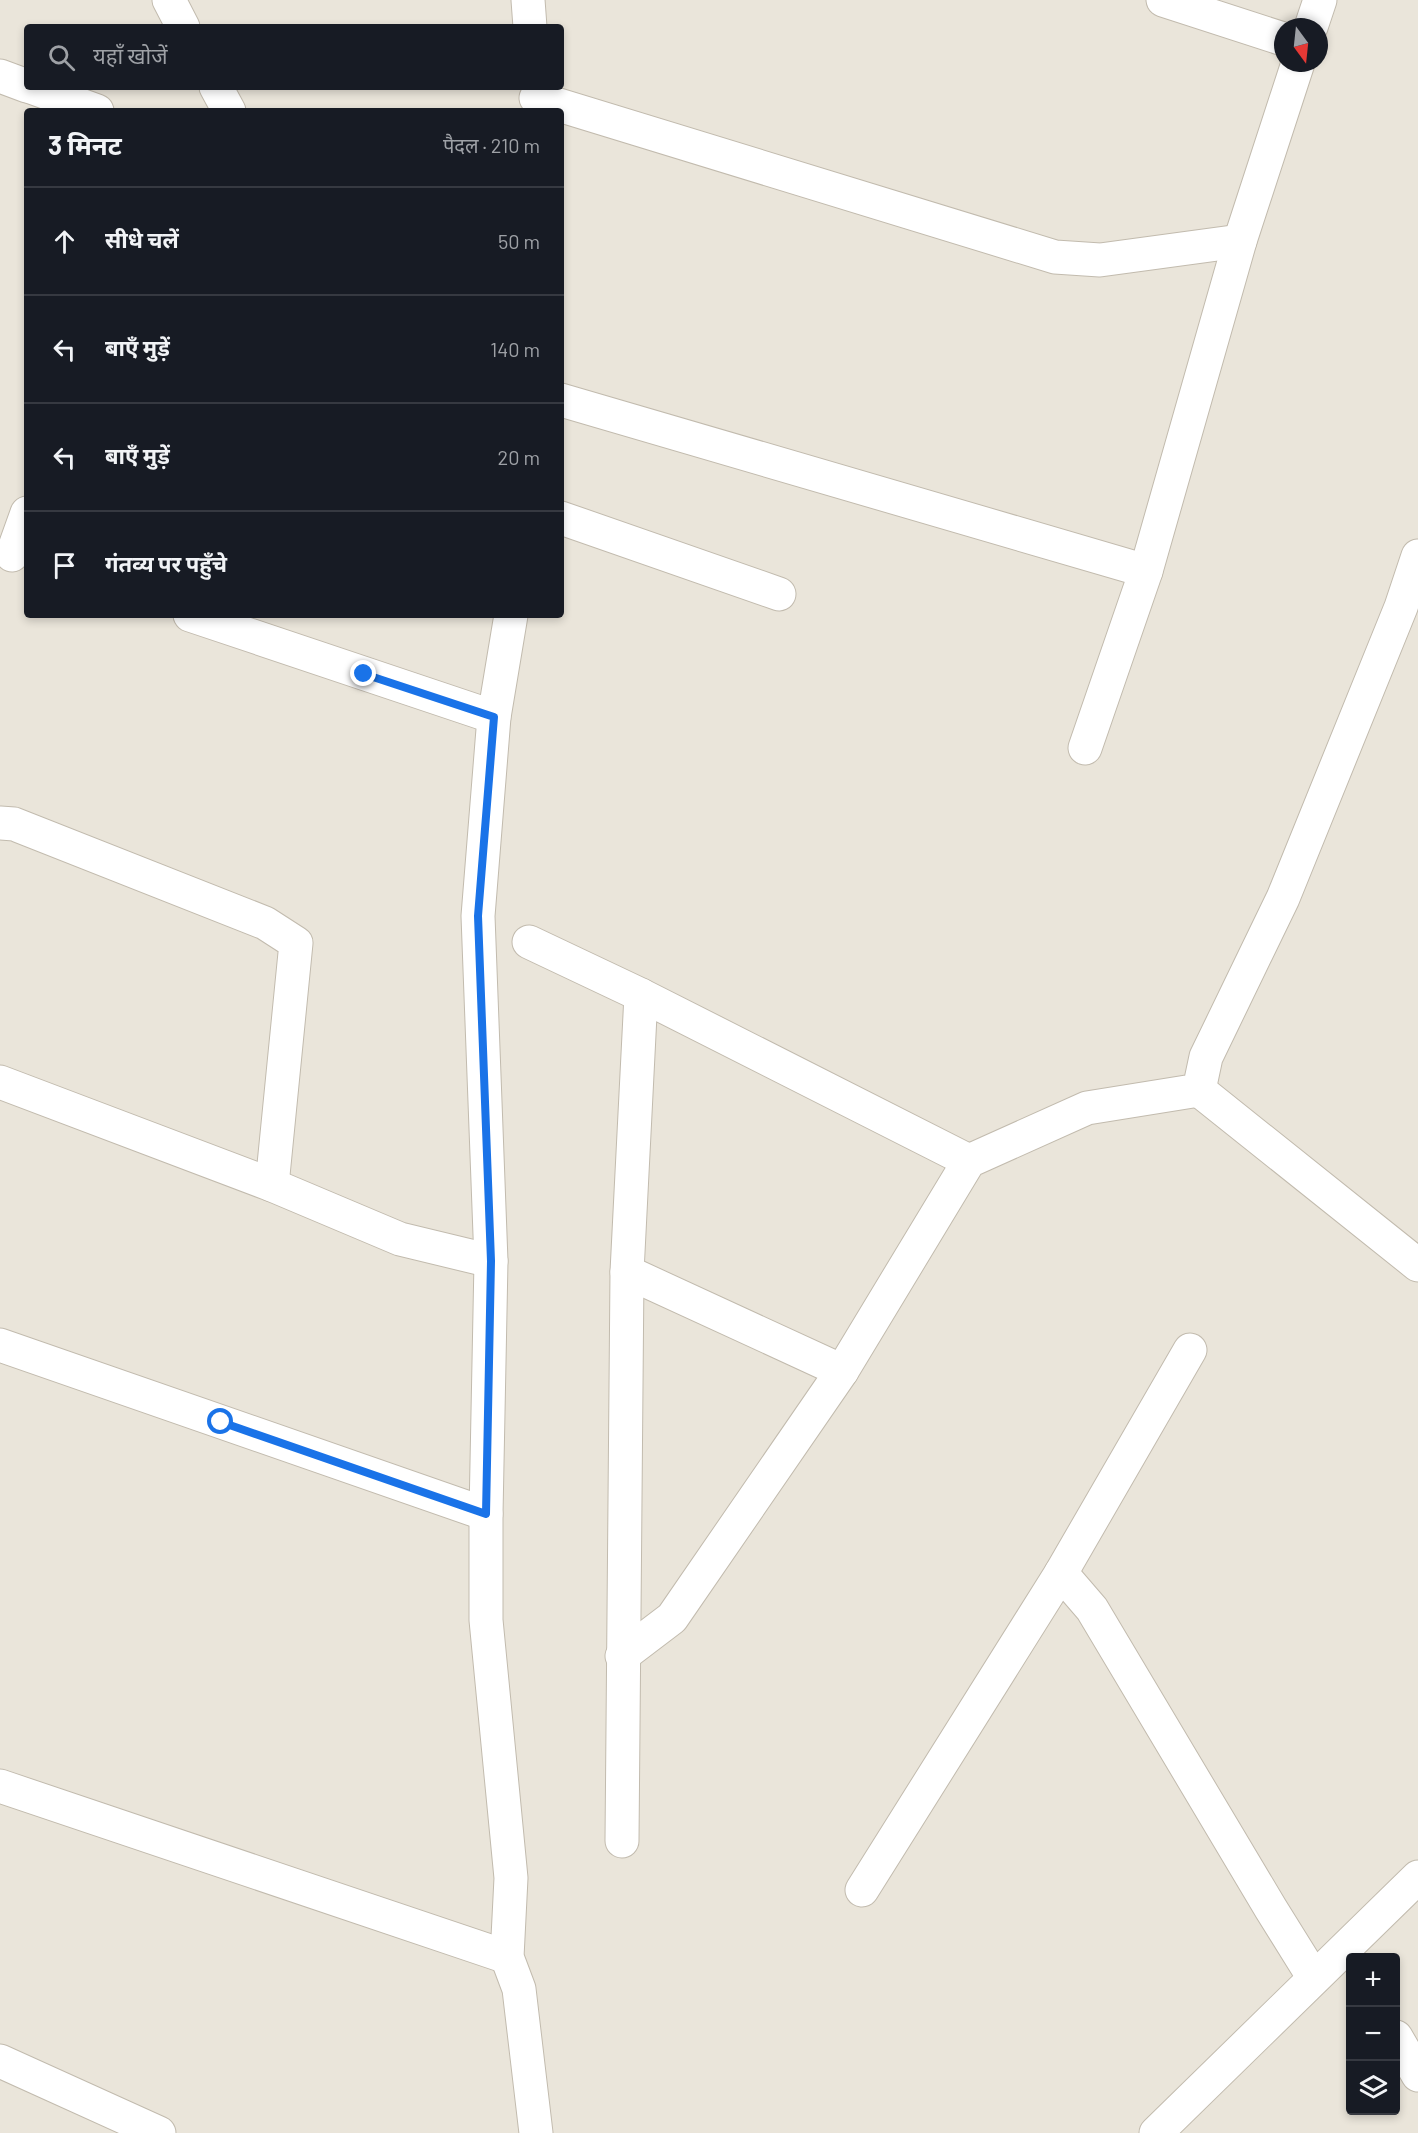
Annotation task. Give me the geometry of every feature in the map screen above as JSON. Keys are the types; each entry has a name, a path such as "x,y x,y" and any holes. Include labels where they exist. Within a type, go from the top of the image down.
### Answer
{"street":[{"path":"169,0 181,24"},
{"path":"528,0 530,24"},
{"path":"1163,0 1274,36"},
{"path":"1314,18 1320,0"},
{"path":"1085,748 1146,571 1240,242 1295,72"},
{"path":"0,76 24,84"},
{"path":"40,90 89,108"},
{"path":"218,90 227,108"},
{"path":"536,99 1055,256 1100,260 1240,242"},
{"path":"564,401 1146,571"},
{"path":"564,519 779,594"},
{"path":"13,555 24,522"},
{"path":"1199,1090 1206,1057 1283,898 1401,607 1418,556"},
{"path":"199,618 494,717"},
{"path":"510,618 494,717 478,916 491,1261 486,1620 511,1878 507,1957 519,1989 536,2133"},
{"path":"0,823 14,824 265,923 296,943 272,1185"},
{"path":"529,942 641,995 969,1161"},
{"path":"621,1841 627,1272 641,995"},
{"path":"0,1082 272,1185 400,1239 491,1261"},
{"path":"622,1656 672,1618 843,1371 969,1161 1087,1108 1199,1090 1418,1265"},
{"path":"627,1272 843,1371"},
{"path":"0,1345 486,1514"},
{"path":"862,1890 1061,1574 1190,1350"},
{"path":"1061,1574 1092,1609 1314,1978"},
{"path":"0,1786 507,1957"},
{"path":"1350,1953 1418,1877"},
{"path":"1156,2133 1314,1978 1346,1957"},
{"path":"1400,2045 1418,2075"},
{"path":"0,2061 159,2133"}],"shaded area":[{"path":"0,0 1418,0 1418,2133 0,2133"}],"route":[{"path":"221,1422 486,1514 491,1261 478,916 494,717 364,674"}]}
